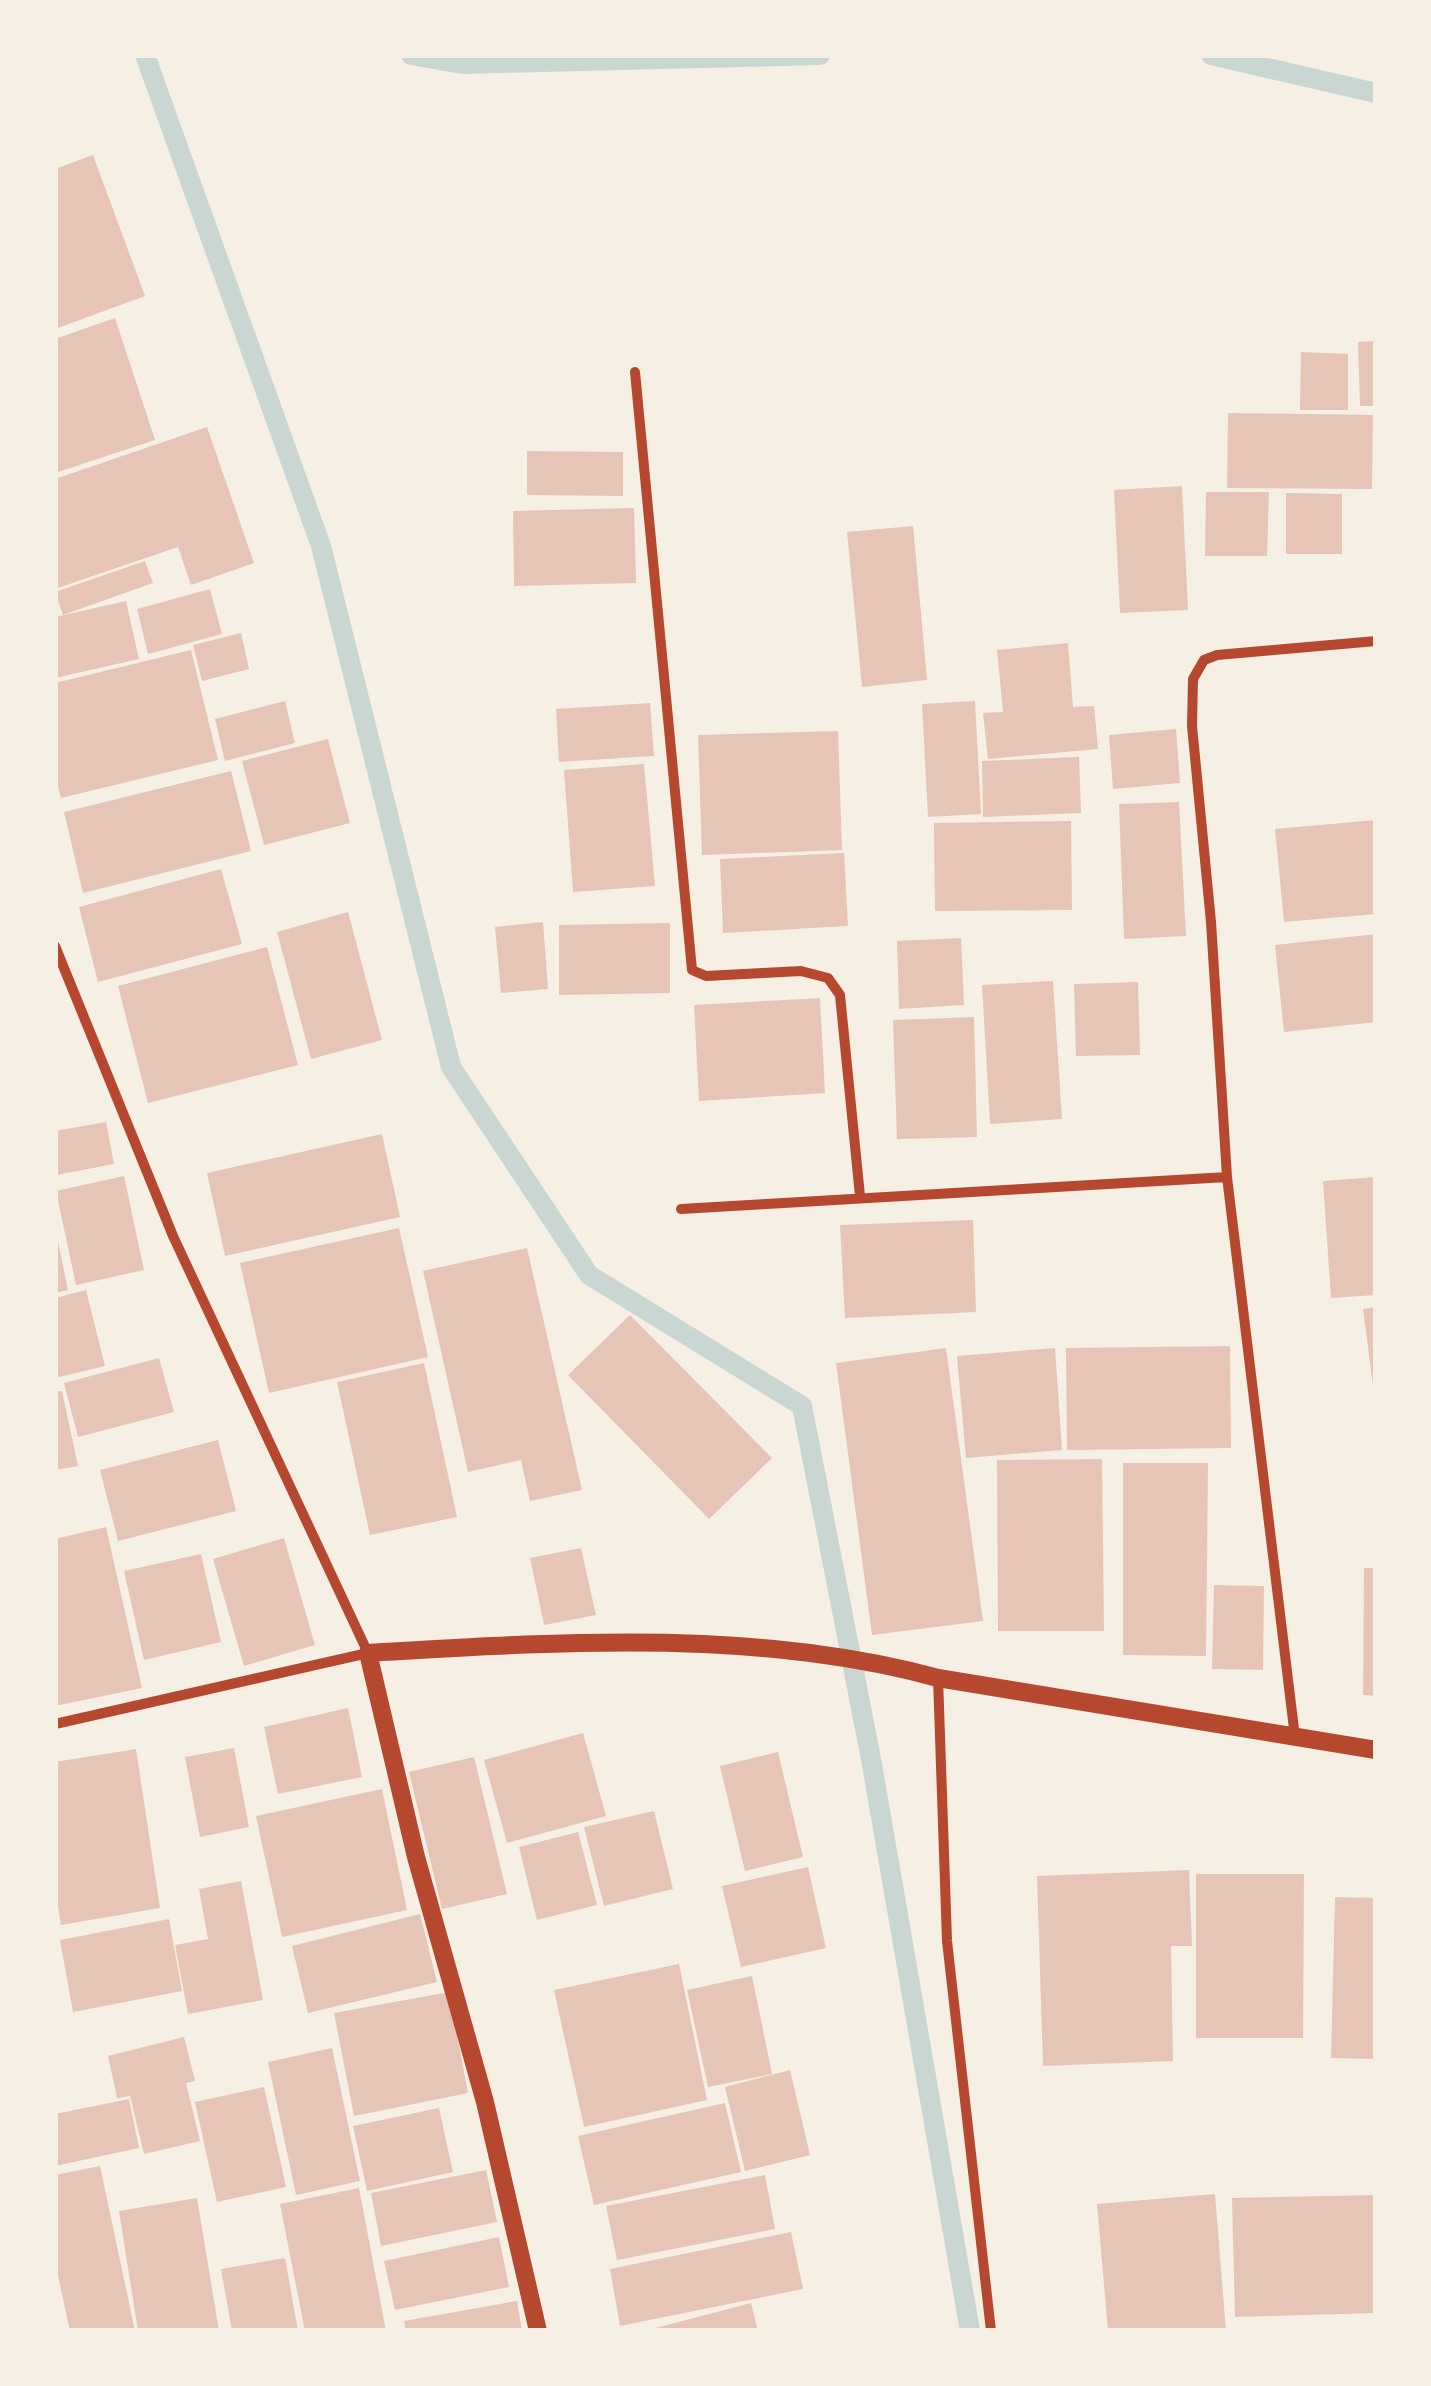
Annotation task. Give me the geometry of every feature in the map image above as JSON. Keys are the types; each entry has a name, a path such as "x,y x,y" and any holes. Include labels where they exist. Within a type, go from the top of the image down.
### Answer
{"street":[{"path":"635,372 692,970 706,976 801,971 828,978 840,995 860,1196"},
{"path":"1295,1738 1227,1177 1212,922 1192,726 1193,679 1204,660 1217,655 1376,640"},
{"path":"55,946 173,1236 368,1652 416,1857 484,2102 538,2331"},
{"path":"682,1209 1227,1177"},
{"path":"55,1724 368,1652 538,1643 781,1647 904,1668 938,1678 1376,1750"},
{"path":"938,1678 947,1940 990,2331"}],"building":[{"path":"93,155 145,296 55,329 55,169"},
{"path":"115,318 155,440 55,473 55,339"},
{"path":"1376,341 1376,406 1360,406 1358,342"},
{"path":"1301,352 1348,354 1348,410 1300,410"},
{"path":"1228,413 1373,415 1372,489 1227,488"},
{"path":"207,427 254,563 191,585 178,547 55,589 55,479"},
{"path":"527,451 623,452 623,496 527,495"},
{"path":"1182,486 1188,610 1120,613 1114,490"},
{"path":"1206,492 1269,492 1267,556 1205,556"},
{"path":"1286,493 1342,494 1342,554 1286,554"},
{"path":"634,508 636,583 514,586 513,511"},
{"path":"913,526 927,680 862,687 847,532"},
{"path":"145,561 153,583 63,615 55,592"},
{"path":"210,589 222,634 148,654 137,609"},
{"path":"126,601 139,659 55,678 55,617"},
{"path":"241,633 249,669 202,681 193,645"},
{"path":"1068,643 1073,707 1094,706 1098,749 988,759 983,713 1003,712 997,650"},
{"path":"191,650 218,760 61,798 55,775 55,683"},
{"path":"285,701 295,743 225,761 215,719"},
{"path":"975,701 981,814 928,817 922,704"},
{"path":"650,703 654,756 559,762 556,709"},
{"path":"1176,729 1180,783 1113,789 1109,735"},
{"path":"838,731 842,850 702,855 698,735"},
{"path":"328,739 350,823 264,845 242,761"},
{"path":"1079,757 1081,813 983,817 982,761"},
{"path":"644,764 655,886 573,892 564,770"},
{"path":"231,771 251,851 83,893 64,812"},
{"path":"1179,802 1186,936 1124,939 1119,804"},
{"path":"1376,820 1376,914 1284,922 1275,829"},
{"path":"1071,821 1072,910 935,911 934,823"},
{"path":"844,853 848,926 723,933 720,859"},
{"path":"221,869 242,944 98,982 79,907"},
{"path":"348,912 382,1040 311,1059 277,932"},
{"path":"543,922 548,989 501,993 495,927"},
{"path":"670,923 670,993 559,995 559,925"},
{"path":"1376,934 1376,1022 1284,1032 1275,945"},
{"path":"961,938 964,1005 899,1009 897,941"},
{"path":"267,947 298,1065 148,1103 118,986"},
{"path":"1053,981 1062,1119 990,1124 982,985"},
{"path":"1138,982 1140,1055 1076,1056 1074,984"},
{"path":"820,998 825,1093 699,1101 694,1005"},
{"path":"974,1017 977,1137 897,1139 893,1020"},
{"path":"106,1122 114,1164 56,1175 55,1131"},
{"path":"382,1134 400,1217 225,1256 207,1173"},
{"path":"124,1176 144,1270 76,1285 56,1191"},
{"path":"1376,1177 1376,1295 1331,1298 1323,1181"},
{"path":"973,1220 976,1312 845,1318 840,1225"},
{"path":"55,1227 68,1290 55,1293"},
{"path":"399,1228 428,1357 269,1393 240,1263"},
{"path":"527,1248 582,1490 530,1501 521,1460 468,1472 423,1271"},
{"path":"86,1290 105,1366 55,1378 55,1298"},
{"path":"1376,1307 1376,1393 1374,1393 1363,1309"},
{"path":"630,1315 772,1458 709,1519 568,1375"},
{"path":"1230,1346 1231,1448 1067,1450 1066,1348"},
{"path":"946,1348 983,1621 872,1635 836,1363"},
{"path":"1055,1348 1062,1450 966,1458 957,1356"},
{"path":"159,1358 174,1412 78,1437 64,1383"},
{"path":"424,1363 457,1517 370,1535 337,1382"},
{"path":"62,1391 78,1466 55,1470 55,1392"},
{"path":"218,1440 236,1511 118,1541 100,1470"},
{"path":"1102,1459 1104,1631 998,1631 997,1460"},
{"path":"1123,1463 1208,1463 1206,1656 1123,1655"},
{"path":"106,1527 142,1688 55,1706 55,1539"},
{"path":"284,1538 315,1645 244,1666 213,1559"},
{"path":"581,1548 596,1615 544,1625 530,1558"},
{"path":"201,1554 221,1642 144,1660 124,1571"},
{"path":"1364,1568 1376,1568 1376,1696 1363,1695"},
{"path":"1214,1585 1264,1586 1263,1670 1212,1669"},
{"path":"348,1708 362,1777 278,1794 264,1727"},
{"path":"583,1733 606,1816 507,1843 484,1760"},
{"path":"234,1748 249,1827 200,1837 185,1757"},
{"path":"136,1749 160,1908 61,1925 55,1886 55,1762"},
{"path":"778,1752 803,1857 745,1871 720,1766"},
{"path":"474,1757 507,1894 442,1909 409,1772"},
{"path":"382,1789 407,1910 282,1937 256,1816"},
{"path":"654,1811 673,1889 604,1906 584,1827"},
{"path":"578,1832 597,1905 537,1920 519,1847"},
{"path":"808,1867 826,1948 741,1967 722,1886"},
{"path":"1189,1870 1192,1946 1171,1946 1173,2061 1043,2066 1037,1876"},
{"path":"1196,1874 1304,1874 1303,2038 1196,2038"},
{"path":"241,1881 263,2000 188,2014 175,1945 208,1939 199,1889"},
{"path":"1335,1897 1376,1898 1376,2059 1331,2058"},
{"path":"420,1914 437,1982 308,2013 292,1946"},
{"path":"169,1919 182,1991 73,2012 60,1940"},
{"path":"679,1964 707,2100 584,2127 554,1990"},
{"path":"752,1976 772,2074 708,2087 687,1990"},
{"path":"449,1992 468,2093 354,2116 334,2013"},
{"path":"184,2037 195,2081 186,2083 200,2141 144,2154 130,2096 117,2098 108,2056"},
{"path":"332,2048 360,2181 296,2195 268,2062"},
{"path":"790,2070 810,2155 745,2171 725,2087"},
{"path":"264,2087 286,2187 217,2202 195,2102"},
{"path":"129,2099 139,2148 55,2166 55,2114"},
{"path":"725,2103 741,2172 594,2205 578,2136"},
{"path":"439,2108 453,2172 367,2191 353,2126"},
{"path":"100,2166 135,2331 70,2331 55,2262 55,2175"},
{"path":"486,2170 497,2222 381,2246 371,2193"},
{"path":"765,2175 775,2229 617,2260 606,2206"},
{"path":"359,2188 386,2331 305,2331 280,2204"},
{"path":"1215,2194 1226,2331 1108,2331 1097,2204"},
{"path":"1376,2195 1376,2313 1235,2317 1232,2198"},
{"path":"197,2198 219,2331 138,2331 119,2211"},
{"path":"791,2232 803,2289 620,2326 610,2269"},
{"path":"499,2237 509,2287 395,2310 384,2261"},
{"path":"285,2258 298,2331 232,2331 221,2269"},
{"path":"517,2301 522,2331 406,2331 404,2321"},
{"path":"751,2303 758,2331 648,2330"}],"waterway":[{"path":"145,55 321,546 451,1067 589,1275 802,1406 871,1759 970,2331"},
{"path":"411,55 462,64 820,55"},
{"path":"1211,55 1376,93"}]}
